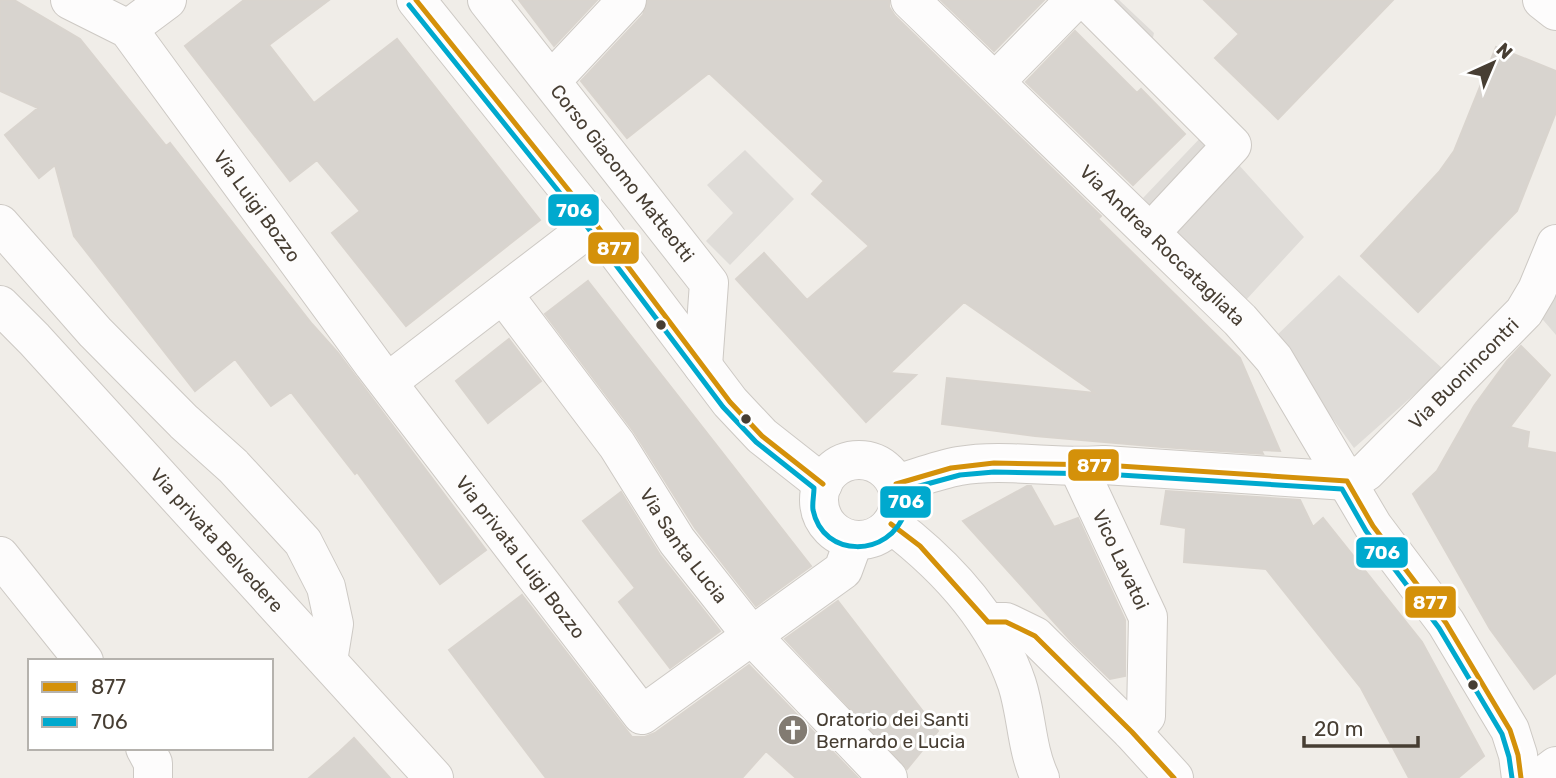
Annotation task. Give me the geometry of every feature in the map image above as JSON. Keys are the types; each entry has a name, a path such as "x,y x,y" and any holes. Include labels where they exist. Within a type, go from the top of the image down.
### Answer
{"street":[{"path":"70,0 128,29 167,0"},
{"path":"416,0 595,223 730,402 762,436 823,484"},
{"name":"Corso Giacomo Matteotti","path":"487,0 709,283 702,366"},
{"path":"552,80 627,0"},
{"name":"Via Andrea Roccatagliata","path":"910,0 1151,232 1240,320 1274,359 1373,526 1446,623 1510,730 1518,755 1521,778"},
{"path":"995,82 1075,0"},
{"path":"1087,0 1232,145 1151,232"},
{"path":"1542,0 1556,11"},
{"name":"Via Luigi Bozzo","path":"128,29 388,382"},
{"path":"388,382 595,223"},
{"path":"0,224 95,332 184,422 233,466 303,542 326,586 334,624 328,661"},
{"name":"Via Buonincontri","path":"1347,481 1366,472 1524,312 1537,290 1556,244"},
{"name":"Via Santa Lucia","path":"503,294 617,445 677,541 752,636 888,778"},
{"name":"Via privata Belvedere","path":"0,304 435,778"},
{"name":"Via privata Luigi Bozzo","path":"388,382 642,715 843,570 854,540"},
{"path":"859,460 879,465 890,473 896,484 898,512 881,534 854,540 840,535 828,526 821,513 819,498 823,484 830,473 841,465 859,460"},
{"path":"896,484 959,466 1023,464 1078,467 1104,465 1347,481"},
{"name":"Vico Lavatoi","path":"1078,467 1148,617 1146,716 1132,732"},
{"path":"891,524 920,546 988,622 1017,683 1032,760 1040,778"},
{"path":"0,556 81,659"},
{"path":"988,622 1006,622 1035,636 1132,732 1174,778"},
{"path":"146,750 153,763 153,778"},
{"path":"1540,778 1556,766"}],"shaded area":[{"path":"1102,0 1119,0 1154,33 1151,46"},
{"path":"1204,134 1215,149 1157,214 1143,198"},
{"path":"745,150 794,199 730,265 706,241 733,213 707,185"},
{"path":"1238,164 1304,237 1246,300 1177,232"},
{"path":"1339,275 1443,369 1354,448 1274,338"},
{"path":"1556,279 1556,335 1538,314"}],"building":[{"path":"0,0 14,0 80,39 166,146 170,143 312,324 338,353 486,550 440,584 357,472 355,474 291,392 271,406 235,359 195,391 74,236 55,165 39,178 5,135 38,108 0,91"},
{"path":"244,0 329,0 269,45 314,103 397,39 540,220 406,326 332,233 360,211 317,160 290,181 185,46"},
{"path":"519,0 597,0 554,46"},
{"path":"648,0 889,0 889,7 895,16 1101,216 1098,219 1240,358 1280,451 1261,450 1263,454 1162,447 1035,436 942,424 947,378 1095,393 964,302 890,373 916,375 866,422 736,279 764,253 807,300 869,246 812,194 824,181 709,73 627,138 581,81 643,15"},
{"path":"941,0 1044,0 994,51"},
{"path":"1204,0 1393,0 1278,119 1215,58 1239,34"},
{"path":"1075,31 1137,93 1141,89 1185,134 1133,185 1026,82"},
{"path":"1496,47 1556,71 1556,112 1517,211 1418,312 1361,256 1439,172 1454,151"},
{"path":"588,281 811,566 756,606 695,528 634,432 545,314"},
{"path":"509,339 541,381 488,423 456,381"},
{"path":"1521,346 1550,375 1510,427 1529,432 1527,448 1556,453 1556,673 1534,689 1490,629 1413,494 1437,471 1474,406"},
{"path":"1031,486 1054,527 1078,518 1125,620 1125,676 1110,679 1072,642 963,521"},
{"path":"1166,491 1300,500 1313,527 1323,518 1422,642 1484,756 1458,778 1409,778 1361,688 1266,569 1184,562 1186,528 1161,524"},
{"path":"621,492 660,555 720,631 670,668 619,602 635,588 583,521"},
{"path":"522,595 632,737 645,737 655,733 749,665 858,778 796,778 766,751 742,778 546,778 449,650"},
{"path":"838,601 938,731 907,769 785,639"},
{"path":"354,738 390,778 309,778 339,752"}],"transit line":[{"name":"877","path":"416,0 595,223 730,402 762,436 823,484"},
{"name":"706","path":"409,5 588,228 723,407 756,442 814,488 813,510 819,526 829,537 857,547 872,545 886,538 897,527 905,512 905,490 960,475 994,472 1104,474 1342,489 1366,531 1439,628 1502,734 1512,778"},
{"name":"877","path":"896,484 951,468 994,463 1104,465 1347,481 1373,526 1446,623 1510,730 1518,755 1521,778"},
{"name":"877","path":"891,524 920,546 988,622 1006,622 1035,636 1132,732 1174,778"}],"place":[{"name":"Oratorio dei Santi Bernardo e Lucia","path":"793,730"}]}
